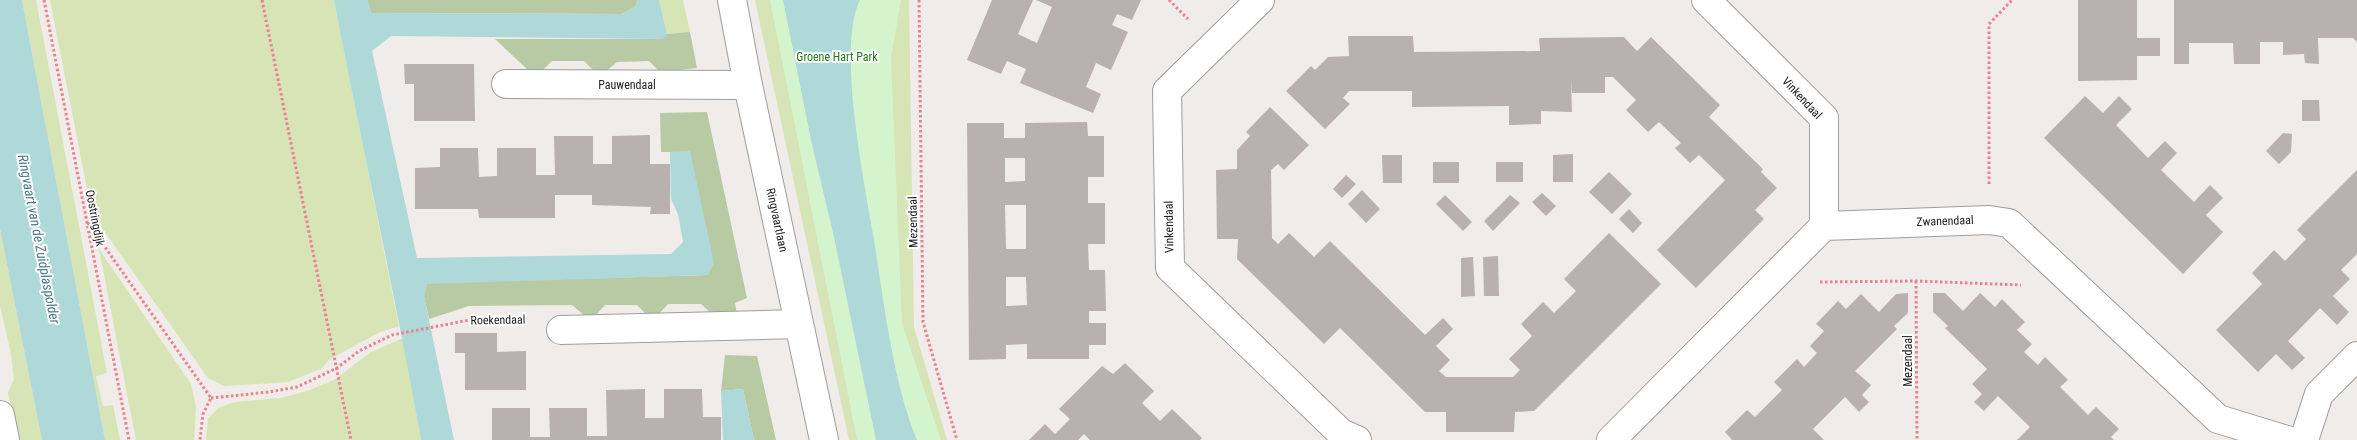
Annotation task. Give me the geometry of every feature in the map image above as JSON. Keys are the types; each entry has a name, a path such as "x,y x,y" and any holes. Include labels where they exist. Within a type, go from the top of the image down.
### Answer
{"street":[{"name":"Ringvaartlaan","path":"732,0 748,85 824,440"},
{"name":"Vinkendaal","path":"1260,0 1167,91 1170,268 1341,433 1358,440"},
{"name":"Vinkendaal","path":"1706,0 1824,118 1824,226"},
{"name":"Pauwendaal","path":"506,84 748,85"},
{"name":"Zwanendaal","path":"1824,226 1990,220 2009,223 2218,420 2287,440"},
{"path":"1611,440 1824,226"},
{"path":"561,330 799,324"},
{"path":"2304,440 2319,394 2357,356"},
{"path":"0,415 5,440"}],"path":[{"name":"Oostringdijk","path":"44,0 129,440"},
{"path":"262,0 351,440"},
{"name":"Mezendaal","path":"919,0 923,322 957,440"},
{"path":"1990,220 1989,24 2012,0"},
{"path":"86,220 211,398 203,414 200,440"},
{"path":"1816,282 1916,281 2075,287"},
{"name":"Mezendaal","path":"1916,281 1917,440"},
{"name":"Roekendaal","path":"211,398 297,387 337,368 359,351 392,335 438,325 480,318 537,320 561,330"}],"green space":[{"path":"22,0 36,0 107,373 96,376 103,406 113,405 120,440 105,440"},
{"path":"50,0 334,0 399,326 380,332 330,359 321,369 288,382 224,386 208,378 92,214"},
{"path":"367,0 638,0 635,7 622,14 371,13"},
{"path":"659,0 683,0 690,32 667,34"},
{"path":"755,0 783,0 876,440 849,440"},
{"name":"Groene Hart Park","path":"770,0 901,0 891,58 902,323 941,440 857,440"},
{"path":"860,0 909,0 914,327 947,440 917,440 907,415"},
{"path":"690,32 697,68 660,72 649,61 617,62 604,73 596,73 584,61 552,61 541,72 531,73 495,39 662,39 667,34"},
{"path":"707,112 747,298 735,303 737,314 713,315 701,304 668,304 658,315 647,315 637,305 605,305 595,316 585,316 572,305 469,306 429,319 424,296 427,283 708,275 690,152 661,152 660,113"},
{"path":"0,229 42,440 18,440 8,393 14,379 11,354 0,306"},
{"path":"99,249 191,384 196,407 194,440 136,440"},
{"path":"403,338 421,440 206,440 208,419 218,408 234,402 281,398 307,391 334,380 371,352"},
{"path":"725,355 757,356 776,440 754,440 743,389 721,391"}],"water":[{"name":"Ringvaart van de Zuidplaspolder","path":"0,0 22,0 105,440 42,440 0,229"},
{"path":"334,0 367,0 371,13 622,14 635,7 638,0 659,0 667,34 663,39 391,36 372,51 417,258 671,254 683,242 678,214 671,199 670,152 690,151 714,263 708,275 427,284 424,296 454,440 421,440"},
{"path":"783,0 860,0 853,21 851,49 852,82 859,153 895,368 917,440 876,440 834,237 811,140"},
{"path":"743,389 754,440 723,440 721,391"}],"building":[{"path":"992,0 1033,0 1018,34 1037,43 1052,7 1036,0 1141,0 1132,20 1117,14 1112,25 1128,32 1111,70 1096,63 1086,87 1101,94 1093,113 1020,83 1026,69 1007,61 1001,74 967,60"},
{"path":"2078,0 2137,0 2137,38 2160,38 2160,56 2137,56 2137,80 2078,81"},
{"path":"2174,0 2357,0 2357,42 2353,38 2318,38 2319,64 2305,63 2304,54 2283,55 2283,42 2260,42 2260,64 2234,64 2233,43 2189,43 2189,64 2174,64"},
{"path":"1348,36 1413,36 1414,52 1540,51 1539,38 1624,37 1637,51 1651,37 1720,105 1709,117 1763,169 1761,172 1777,188 1755,210 1764,219 1696,288 1657,250 1725,180 1699,155 1690,163 1675,148 1681,143 1659,122 1648,132 1626,110 1636,100 1613,77 1605,77 1605,93 1572,93 1571,81 1572,112 1541,111 1541,124 1509,125 1509,106 1412,107 1412,91 1349,91 1343,98 1350,104 1325,129 1286,91 1311,66 1315,70 1328,57 1349,56"},
{"path":"404,64 474,64 475,121 414,121 414,84 405,84"},
{"path":"2085,96 2103,113 2119,96 2132,109 2116,125 2148,158 2165,141 2177,153 2161,170 2194,202 2210,185 2223,198 2206,215 2223,232 2183,274 2044,138"},
{"path":"2302,100 2319,100 2320,121 2302,121"},
{"path":"1270,107 1309,145 1284,170 1278,164 1271,170 1272,238 1278,244 1289,233 1314,257 1330,241 1425,335 1443,318 1453,329 1436,346 1450,360 1439,371 1446,377 1513,377 1520,370 1509,359 1532,336 1521,324 1543,302 1554,313 1576,291 1564,279 1609,233 1661,284 1534,411 1515,412 1514,432 1446,432 1446,412 1425,412 1340,328 1324,344 1237,259 1238,239 1217,239 1216,170 1237,169 1237,150 1250,136 1246,132"},
{"path":"1087,122 1088,136 1104,136 1104,177 1088,177 1088,203 1105,203 1105,244 1088,244 1089,270 1105,270 1106,311 1089,311 1089,323 1106,323 1106,345 1089,345 1089,359 1027,359 1027,344 1006,345 1006,359 969,360 967,123 1004,123 1004,138 1025,138 1025,123","holes":["1005,158 1025,158 1025,181 1005,182","1005,205 1026,205 1026,249 1006,249","1006,277 1026,277 1027,305 1006,306"]},
{"path":"2283,133 2292,134 2291,152 2279,164 2266,151"},
{"path":"650,135 650,164 670,164 670,214 650,214 651,207 592,205 592,195 555,195 555,218 479,218 478,209 415,209 415,168 440,167 440,148 478,148 479,177 497,176 497,148 536,148 536,175 555,175 554,136 593,136 593,164 612,164 612,136"},
{"path":"1573,154 1573,182 1553,182 1553,155"},
{"path":"1382,155 1402,155 1402,183 1383,183"},
{"path":"1433,162 1459,162 1459,183 1433,183"},
{"path":"1496,162 1523,162 1523,182 1496,182"},
{"path":"2357,170 2357,254 2341,270 2350,279 2333,296 2349,312 2337,325 2320,308 2288,341 2305,358 2292,370 2276,354 2258,372 2216,330 2262,284 2252,273 2274,250 2285,261 2306,239 2297,230"},
{"path":"1609,172 1632,194 1612,214 1589,192"},
{"path":"1346,175 1356,184 1342,198 1333,189"},
{"path":"1362,190 1380,209 1366,223 1348,204"},
{"path":"1542,193 1556,206 1546,216 1532,202"},
{"path":"1445,195 1472,222 1463,231 1436,204"},
{"path":"1510,195 1520,203 1493,231 1484,221"},
{"path":"1629,209 1642,223 1633,233 1619,219"},
{"path":"1498,256 1499,296 1484,296 1483,257"},
{"path":"1473,257 1475,296 1461,297 1461,258"},
{"path":"1908,293 1908,313 1894,326 1897,329 1855,371 1871,385 1862,395 1869,402 1859,412 1845,397 1813,429 1824,440 1732,440 1725,432 1747,410 1755,417 1782,390 1774,382 1797,359 1804,367 1817,353 1810,346 1824,331 1816,324 1838,301 1846,309 1861,294 1879,312 1896,294"},
{"path":"1933,293 1945,293 1963,311 1980,293 1995,307 2002,299 2025,322 2017,330 2032,344 2024,352 2038,365 2045,357 2068,380 2060,387 2088,415 2096,407 2119,429 2111,437 2114,440 2017,440 2030,427 1998,396 1984,411 1974,402 1982,394 1972,384 1987,369 1945,328 1948,326 1933,312"},
{"path":"455,333 497,333 497,352 526,351 526,390 465,390 465,353 455,353"},
{"path":"1125,363 1154,391 1142,403 1160,421 1172,409 1202,438 1200,440 1090,440 1084,434 1078,440 1029,440 1045,424 1055,434 1070,419 1059,409 1102,366 1113,374"},
{"path":"645,389 645,418 664,418 664,389 702,389 703,417 721,417 721,440 492,440 492,408 530,408 530,437 550,437 549,408 587,408 587,436 607,436 606,390"}]}
